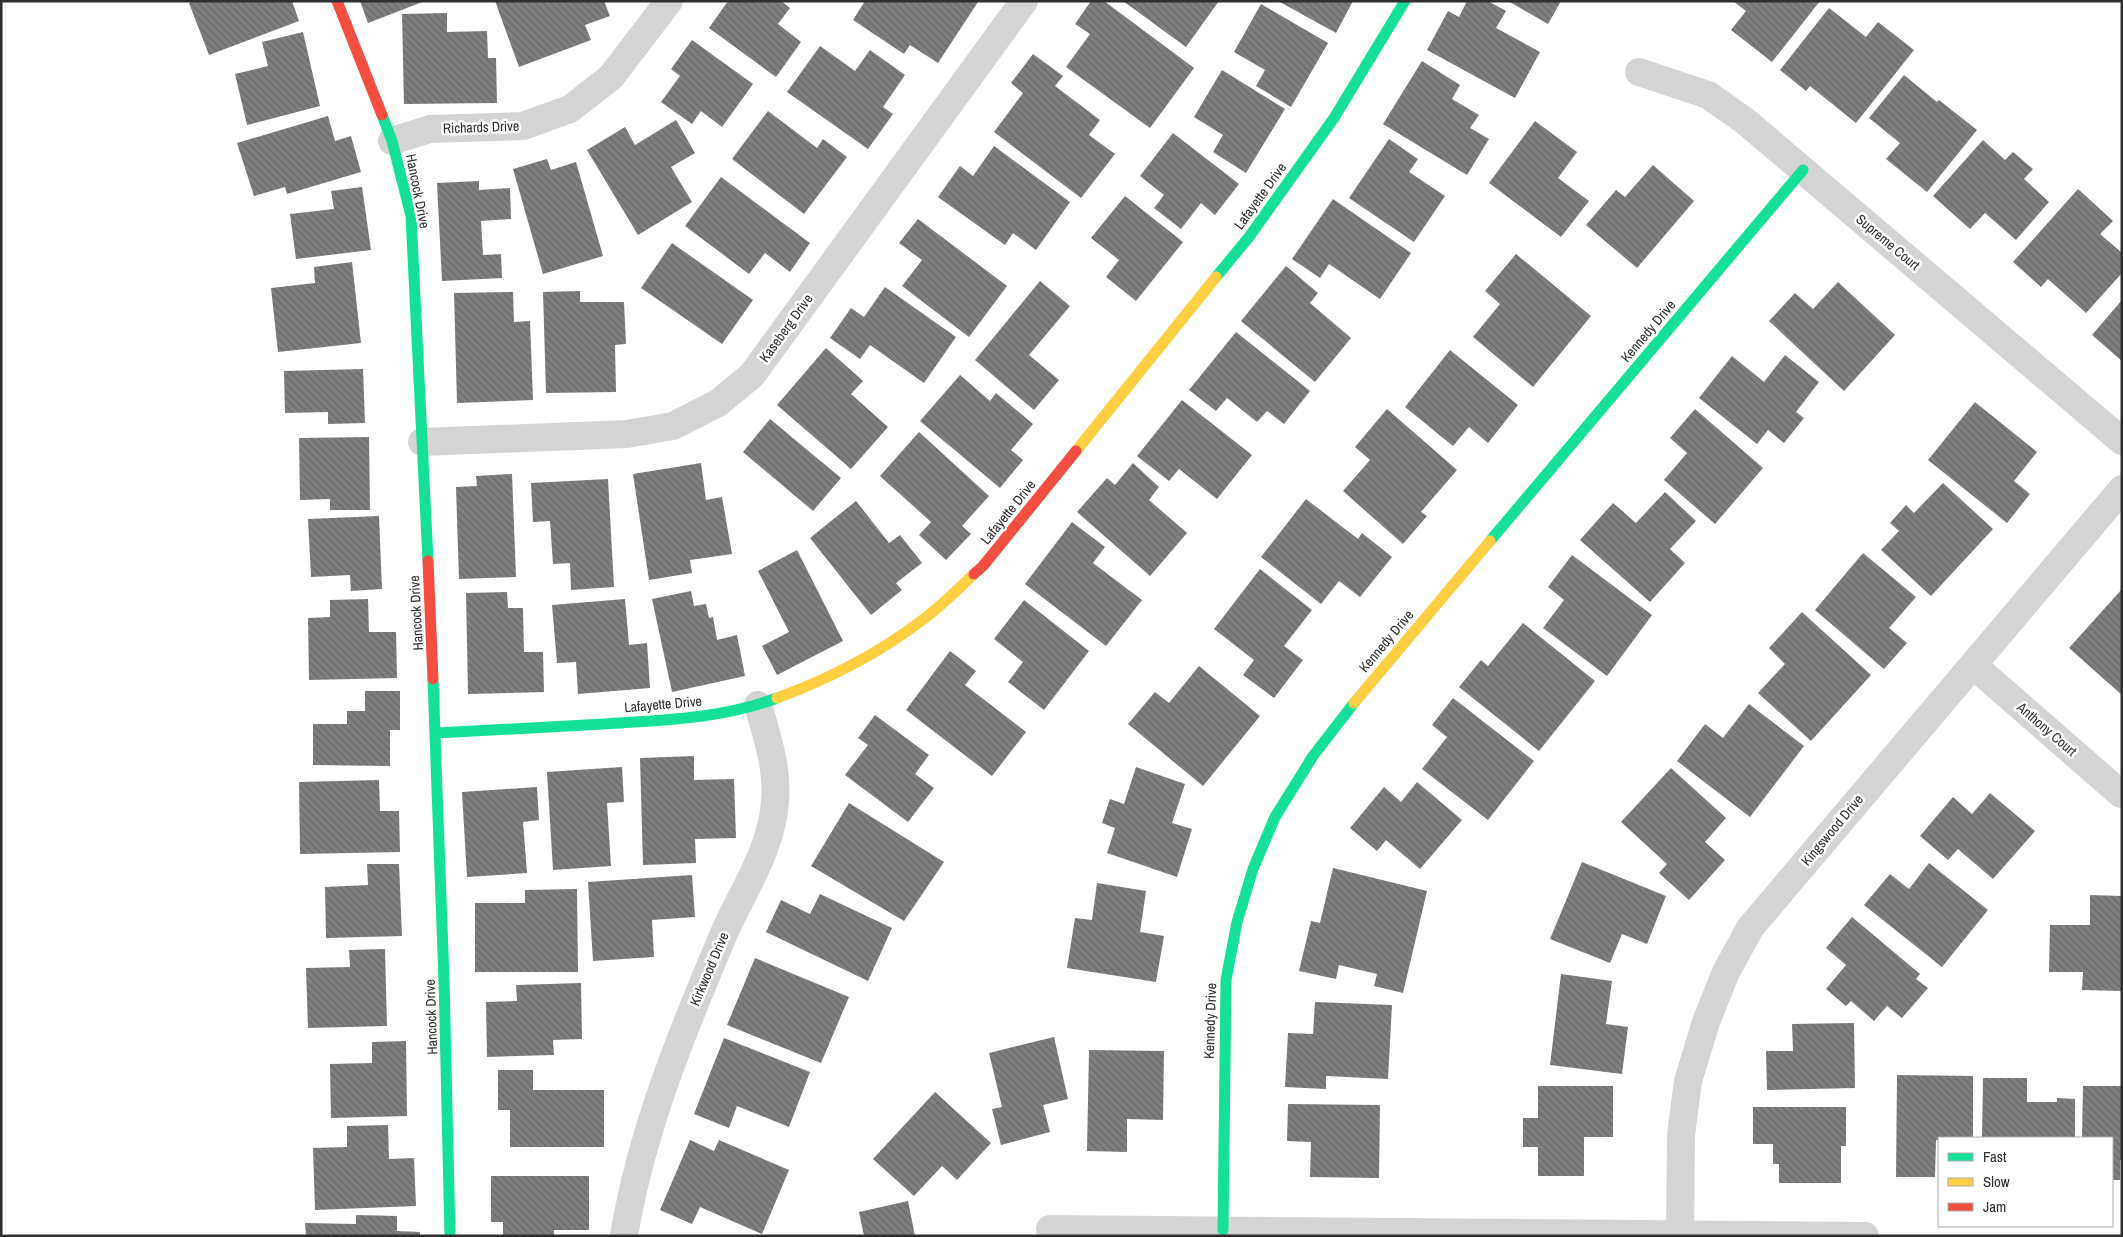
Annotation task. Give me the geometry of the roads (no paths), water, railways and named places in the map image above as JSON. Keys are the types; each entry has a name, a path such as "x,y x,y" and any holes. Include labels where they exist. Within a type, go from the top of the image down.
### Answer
{"street":[{"name":"Hancock Drive","path":"337,1 392,140 411,216 437,733 447,1023 450,1236"},
{"name":"Richards Drive","path":"392,140 430,129 523,126 570,109 611,76 669,1"},
{"name":"Kaseberg Drive","path":"422,442 627,434 673,426 718,402 752,374 1024,1"},
{"name":"Lafayette Drive","path":"437,733 668,720 721,714 758,705 804,688 862,660 924,618 983,566 1249,237 1334,118 1405,1"},
{"name":"Supreme Court","path":"1639,72 1708,95 1745,121 2122,441"},
{"name":"Kennedy Drive","path":"1223,1230 1226,980 1237,922 1253,869 1275,817 1313,756 1360,695 1803,170"},
{"name":"Kingswood Drive","path":"1680,1234 1681,1135 1688,1081 1706,1022 1726,972 1750,928 2122,489"},
{"name":"Anthony Court","path":"1973,665 2121,794"},
{"name":"Kirkwood Drive","path":"624,1236 628,1207 656,1104 688,1018 725,930 767,845 775,801 772,755 758,705"},
{"path":"1050,1229 1865,1236"}]}
